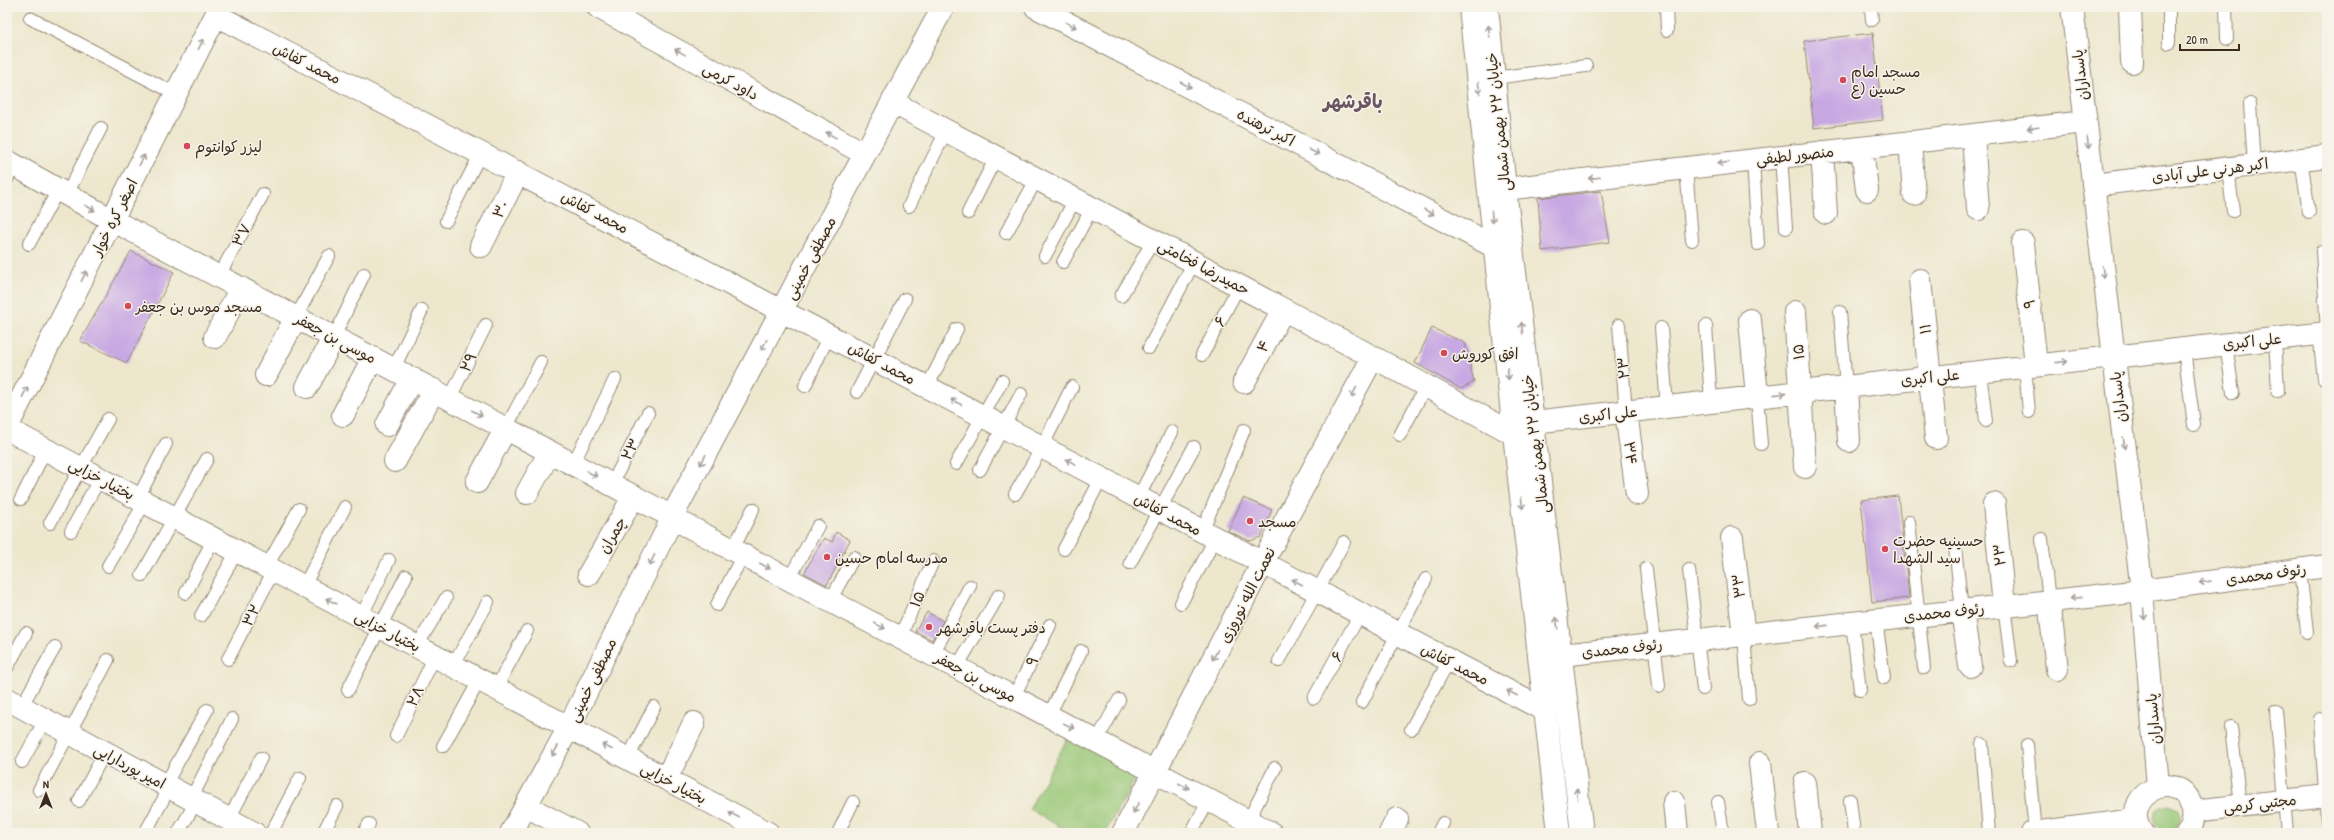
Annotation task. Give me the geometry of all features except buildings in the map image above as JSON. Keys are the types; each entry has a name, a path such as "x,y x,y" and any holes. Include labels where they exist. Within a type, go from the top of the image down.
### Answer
{"street":[{"name":"داود کرمی","path":"598,7 865,154"},
{"name":"مصطفی خمینی","path":"511,833 569,727 673,517 943,7"},
{"name":"اکبر ترهنده","path":"1036,7 1495,247"},
{"name":"خیابان ۲۲ بهمن شمالی","path":"1470,7 1514,434 1559,833"},
{"name":"خیابان ۲۲ بهمن شمالی","path":"1487,7 1505,188 1582,833"},
{"name":"پاسداران","path":"2072,7 2142,590 2158,787"},
{"path":"2130,7 2132,62"},
{"name":"اصغر کره خوار","path":"7,428 218,11"},
{"name":"محمد کفاش","path":"218,11 481,153 782,310 1262,564 1546,711"},
{"name":"حمیدرضا فخامتی","path":"892,102 1373,357 1514,434"},
{"name":"منصور لطیفی","path":"1505,188 2085,122"},
{"path":"1973,135 1978,209"},
{"path":"1910,142 1914,194"},
{"path":"1862,148 1867,190"},
{"path":"1822,152 1826,213"},
{"name":"اکبر هرنی علی آبادی","path":"2093,185 2327,156"},
{"name":"موسی بن جعفر","path":"9,169 62,192 112,220 403,373 830,601 1156,771 1209,800 1246,827 1271,833"},
{"name":"۳۰","path":"482,246 518,172"},
{"name":"۹","path":"2023,243 2030,366"},
{"name":"۱۱","path":"1920,280 1936,438"},
{"path":"215,337 241,288"},
{"name":"۴","path":"1244,382 1283,310"},
{"name":"۱۵","path":"1795,312 1802,392"},
{"path":"266,375 296,317"},
{"path":"1750,320 1757,397"},
{"name":"علی اکبری","path":"1533,422 2324,333"},
{"path":"307,387 334,337"},
{"name":"نعمت الله نوروزی","path":"1123,833 1262,564 1373,357"},
{"path":"343,414 373,358"},
{"path":"387,425 403,373"},
{"path":"1846,387 1848,441"},
{"path":"1802,392 1806,466"},
{"path":"395,461 442,394"},
{"name":"۳۴","path":"1626,412 1636,494"},
{"name":"بختیار خزایی","path":"7,428 768,833"},
{"path":"477,482 506,428"},
{"path":"527,493 550,452"},
{"name":"چمران","path":"589,574 634,496"},
{"name":"۲۳","path":"1994,504 2004,606"},
{"name":"۳۳","path":"1732,538 1744,635"},
{"name":"رئوف محمدی","path":"1561,655 2049,601 2327,566"},
{"path":"2049,601 2057,669"},
{"path":"1962,610 1970,666"},
{"name":"امیر پوردارایی","path":"14,703 254,833"},
{"path":"666,779 694,723"},
{"path":"1760,763 1768,833"},
{"path":"1806,783 1810,833"},
{"path":"2032,833 2139,827 2138,803 2143,796 2158,787 2168,786 2185,794 2193,811 2193,820 2187,833"},
{"name":"مجتبی کرمی","path":"2193,811 2326,796"},
{"path":"1674,802 1677,833"},
{"path":"526,806 577,833"}],"lane":[{"path":"1666,7 1667,30"},
{"path":"1871,7 1872,20"},
{"path":"2169,7 2169,43"},
{"path":"2226,7 2227,39"},
{"path":"30,18 176,94"},
{"path":"1494,78 1586,66"},
{"path":"2250,104 2254,165"},
{"path":"29,244 101,128"},
{"path":"909,206 946,131"},
{"path":"446,221 481,153"},
{"path":"968,213 996,157"},
{"path":"1781,157 1786,228"},
{"path":"2301,159 2309,212"},
{"path":"1753,160 1758,244"},
{"path":"1686,168 1692,240"},
{"path":"2228,168 2233,211"},
{"path":"1006,233 1037,179"},
{"name":"۳۷","path":"219,276 263,194"},
{"path":"1045,256 1083,204"},
{"path":"1063,262 1083,204"},
{"path":"1121,296 1153,240"},
{"path":"2322,251 2324,379"},
{"path":"296,317 328,256"},
{"path":"1149,348 1194,262"},
{"path":"334,337 364,274"},
{"name":"۶","path":"1202,355 1239,286"},
{"path":"857,392 905,299"},
{"path":"403,373 422,310"},
{"path":"1840,312 1846,387"},
{"name":"۲۹","path":"442,394 486,325"},
{"name":"۲۳","path":"1619,325 1626,412"},
{"path":"1706,326 1711,402"},
{"path":"1661,328 1667,407"},
{"path":"927,387 957,329"},
{"path":"805,386 829,335"},
{"path":"2275,339 2278,391"},
{"path":"2226,344 2233,393"},
{"path":"2184,349 2194,425"},
{"path":"506,428 541,362"},
{"path":"2029,412 2030,366"},
{"path":"1980,372 1986,421"},
{"path":"573,464 615,379"},
{"path":"956,464 1002,380"},
{"path":"1400,435 1426,386"},
{"path":"1015,494 1042,447 1072,387"},
{"path":"980,470 1021,394"},
{"path":"1757,397 1761,444"},
{"name":"۲۳","path":"612,484 648,413"},
{"path":"50,523 108,419"},
{"path":"1181,603 1209,535 1244,430"},
{"path":"1138,498 1172,432"},
{"path":"108,566 141,500 166,444"},
{"path":"1130,563 1194,447"},
{"path":"21,499 46,449"},
{"path":"142,575 207,459"},
{"path":"71,531 100,478"},
{"path":"1064,549 1101,479"},
{"path":"304,586 345,507"},
{"name":"۳۲","path":"228,659 299,509"},
{"path":"717,605 753,509"},
{"path":"1909,522 1920,615 1924,668"},
{"path":"789,579 818,526"},
{"path":"186,594 214,538"},
{"path":"2042,540 2049,601"},
{"path":"1279,660 1344,542"},
{"path":"1956,547 1962,610"},
{"path":"201,616 237,551"},
{"path":"830,601 854,557"},
{"path":"348,690 390,560"},
{"name":"۱۵","path":"900,637 933,561"},
{"path":"1646,569 1659,686"},
{"path":"1689,570 1696,640 1703,689"},
{"path":"2300,570 2307,632"},
{"path":"370,621 406,576"},
{"path":"1362,702 1426,579"},
{"path":"933,654 970,586"},
{"path":"957,667 999,595"},
{"path":"435,656 446,598"},
{"path":"435,656 488,602"},
{"path":"2004,606 2011,661"},
{"name":"۶","path":"1314,698 1360,614"},
{"path":"1876,620 1884,678"},
{"path":"1852,623 1860,690"},
{"name":"۹","path":"1014,696 1050,625"},
{"path":"443,746 527,631"},
{"path":"7,668 26,633"},
{"path":"1744,635 1749,699"},
{"path":"14,703 55,647"},
{"path":"1049,715 1081,651"},
{"name":"۲۸","path":"396,736 435,656"},
{"path":"39,790 108,660"},
{"path":"1411,729 1449,661"},
{"path":"1097,740 1119,700"},
{"path":"628,758 654,707"},
{"path":"145,833 207,710"},
{"path":"2276,711 2287,833"},
{"path":"178,833 232,719"},
{"path":"2320,719 2327,820"},
{"path":"22,762 45,720"},
{"path":"2231,727 2240,805"},
{"path":"1982,744 1988,833"},
{"path":"2027,745 2035,833"},
{"path":"79,800 105,752"},
{"path":"228,819 261,758"},
{"path":"1246,827 1275,768"},
{"path":"271,833 300,778"},
{"path":"1191,833 1209,800"},
{"path":"1850,800 1854,833"},
{"path":"838,833 853,802"},
{"path":"1718,802 1723,833"},
{"path":"323,833 337,806"}],"green space":[{"path":"1070,734 1139,772 1105,833 1071,833 1029,809"},
{"path":"2167,805 2176,809 2180,818 2176,827 2167,831 2158,827 2154,818 2158,809"}],"place":[{"name":"مسجد امام حسین (ع","path":"1843,80"},
{"name":"لیزر کوانتوم","path":"187,146"},
{"name":"مسجد موس بن جعفر","path":"128,306"},
{"name":"افق کوروش","path":"1444,353"},
{"name":"مسجد","path":"1250,521"},
{"name":"حسینیه حضرت سید الشهدا","path":"1885,549"},
{"name":"مدرسه امام حسین","path":"827,557"},
{"name":"دفتر پست باقرشهر","path":"929,627"}],"district":[{"name":"باقرشهر","path":"1353,101"}]}
